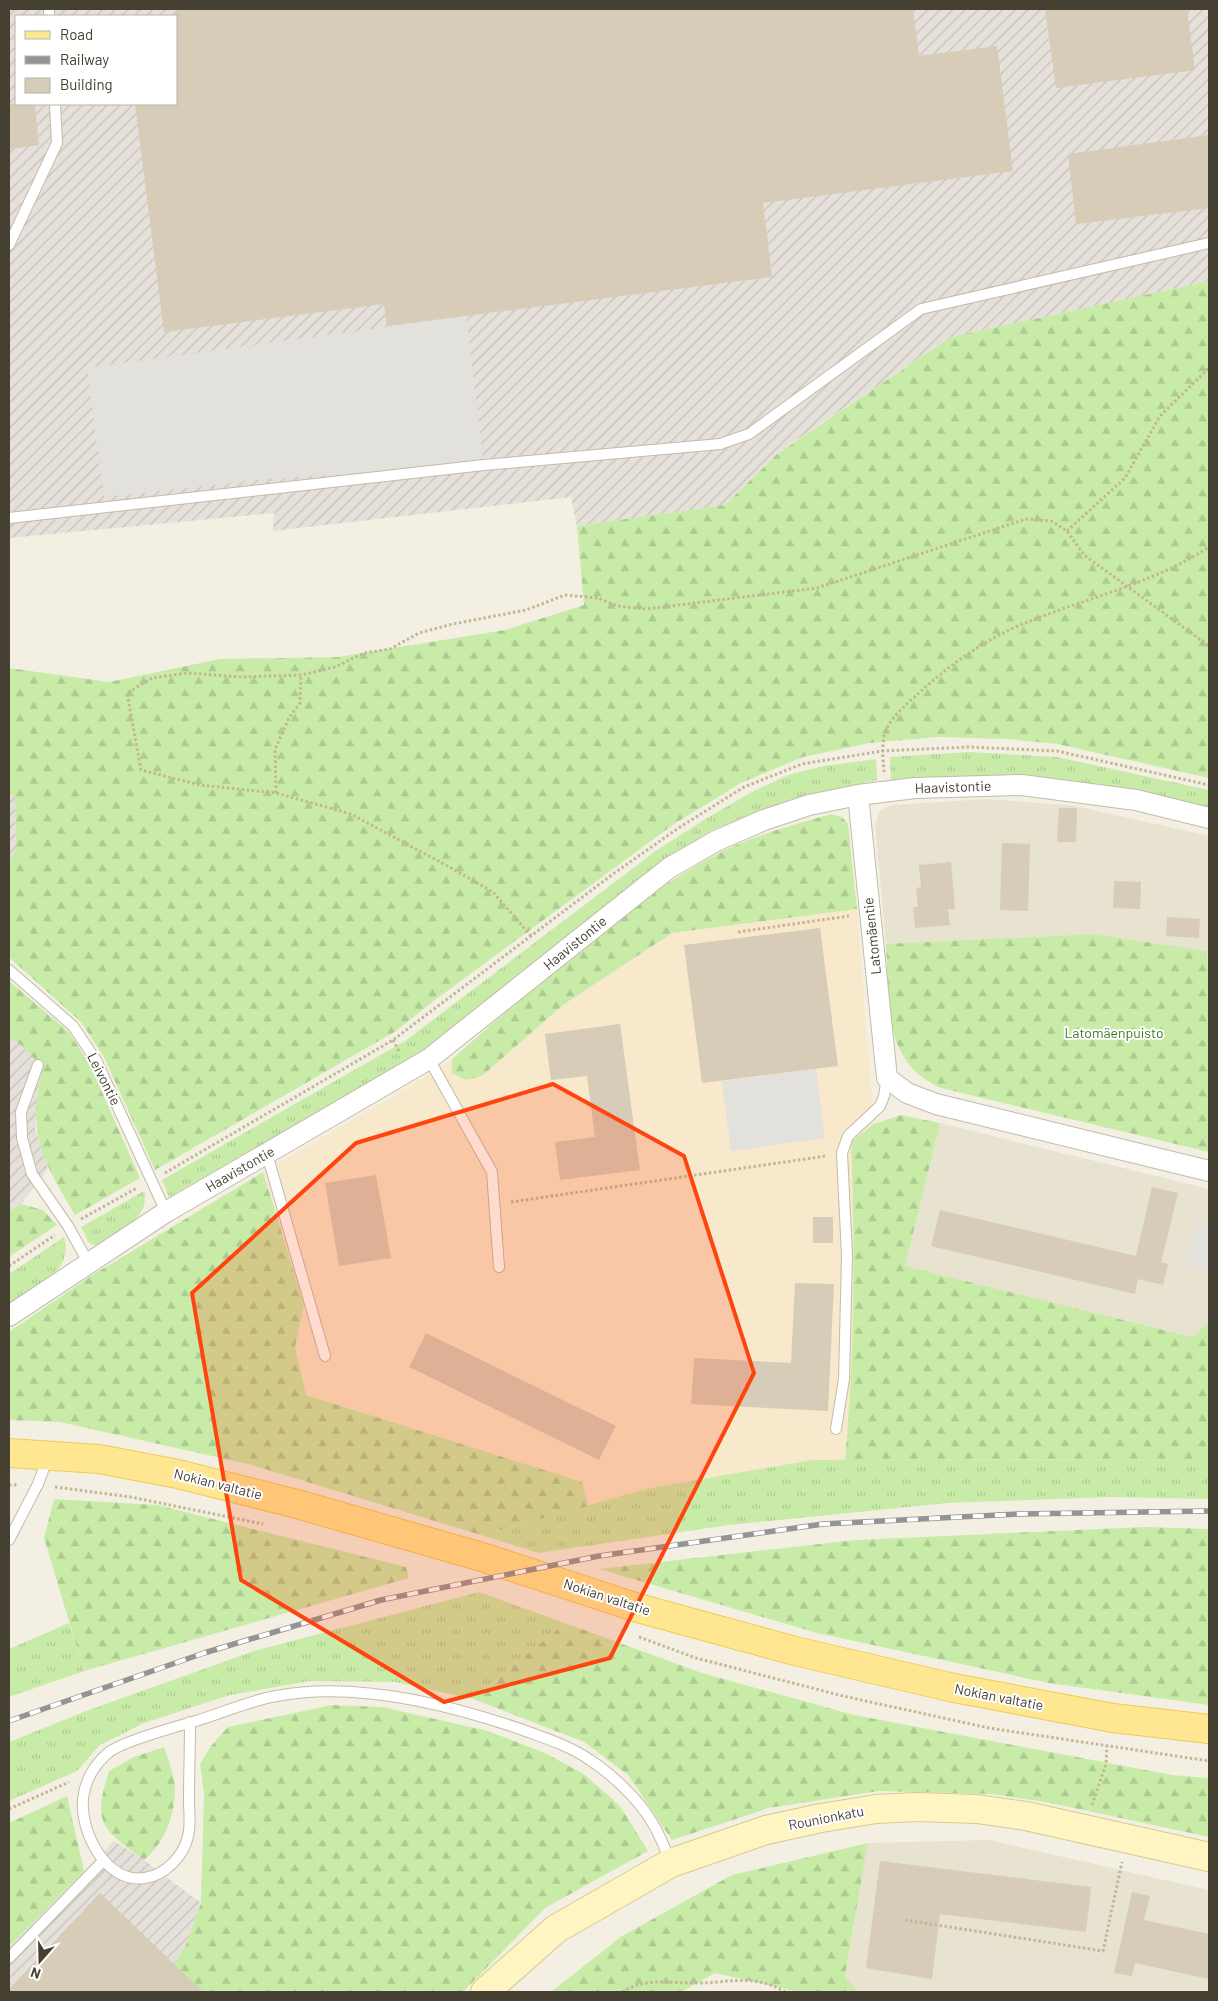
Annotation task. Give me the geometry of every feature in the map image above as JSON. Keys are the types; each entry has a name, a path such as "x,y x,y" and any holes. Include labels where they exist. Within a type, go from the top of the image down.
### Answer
{"main road":[{"name":"Nokian valtatie","path":"9,1453 99,1459 178,1474 297,1504 482,1557 638,1608 796,1652 954,1688 1113,1718 1209,1729"},
{"name":"Rounionkatu","path":"485,1992 556,1929 671,1863 766,1830 876,1809 917,1807 977,1809 1026,1816 1209,1857"}],"street":[{"name":"Haavistontie","path":"9,1316 166,1212 429,1059 669,868 716,841 764,820 809,805 858,795 915,788 1022,785 1136,800 1209,818"},
{"name":"Latomäentie","path":"858,795 887,1078"},
{"path":"887,1078 907,1092 936,1104 1209,1171"}],"lane":[{"path":"9,245 58,143 55,105"},
{"path":"9,518 484,465 720,444 749,434 920,309 1209,243"},
{"name":"Leivontie","path":"9,970 73,1026 97,1062 166,1212"},
{"path":"429,1059 492,1172 499,1267"},
{"path":"38,1065 21,1112 22,1138 32,1174 68,1226 88,1262"},
{"path":"836,1430 844,1379 847,1265 842,1153 848,1136 880,1106 887,1078"},
{"path":"267,1154 325,1356"},
{"path":"9,1540 38,1484 49,1455"},
{"path":"190,1722 188,1836 179,1856 163,1872 143,1879 119,1874 103,1861 86,1830 83,1799 90,1772 110,1751 190,1722 276,1696 331,1692 383,1695 492,1719 551,1740 589,1759 624,1788 652,1821 671,1863"},
{"path":"9,1958 103,1861"}],"path":[{"path":"1068,531 1125,478 1160,416 1209,368"},
{"path":"532,936 492,892 453,868 351,814 276,792 200,785 141,770 127,693 152,678 187,672 241,677 300,675 335,667 364,653 390,649 419,633 453,624 526,610 565,595 598,598 617,606 646,609 709,603 817,588 1026,519 1051,521 1068,531 1084,555 1209,646"},
{"path":"882,750 886,729 904,707 943,671 1008,631 1129,587 1193,558 1209,547"},
{"path":"276,792 275,749 289,718 300,702 300,675"},
{"path":"738,932 870,914"},
{"path":"494,1204 842,1153"},
{"path":"1090,1830 1093,1797 1106,1764 1107,1746"},
{"path":"9,1809 90,1772"},
{"path":"1113,1858 1131,1862"},
{"path":"905,1920 1103,1951 1123,1860"},
{"path":"622,1992 636,1984 659,1981 702,1983 734,1979 759,1982 785,1992"}],"highlighted area":[{"path":"553,1084 684,1156 754,1373 610,1658 444,1702 241,1580 192,1293 356,1143"}],"shaded area":[{"path":"9,9 1209,9 1209,281 951,337 777,453 725,505 577,526 571,497 273,531 274,513 9,538"},
{"path":"466,316 484,465 267,479 104,497 87,368"},
{"path":"9,795 15,795 16,849 9,862"},
{"path":"987,799 1075,806 1209,836 1209,991 1207,951 1093,934 886,944 875,825 880,811 891,805"},
{"path":"857,909 874,1124 851,1142 855,1259 852,1382 845,1460 812,1460 650,1488 588,1506 581,1482 306,1395 295,1347 304,1305 263,1172 419,1081 452,1059 452,1073 482,1076 563,1005 672,933"},
{"path":"9,1037 22,1046 44,1068 38,1090 35,1128 48,1169 21,1204 9,1211"},
{"path":"816,1069 825,1138 731,1151 722,1081"},
{"path":"940,1123 1209,1189 1209,1322 1192,1337 904,1266"},
{"path":"1197,1220 1209,1223 1209,1272 1186,1266"},
{"path":"989,1840 1209,1890 1209,1992 858,1992 845,1977 868,1843"},
{"path":"114,1841 144,1860 201,1903 186,1945 174,1964 204,1992 9,1992 9,1947"}],"green space":[{"path":"1209,281 1209,778 1057,744 1007,739 938,737 870,743 803,757 741,783 674,824 431,1003 396,1031 155,1170 104,1057 81,1022 9,957 9,862 16,849 15,796 9,795 9,668 109,682 220,659 338,657 505,630 584,605 577,526 725,505 777,454 951,337"},
{"path":"968,752 1057,757 1209,790 1209,809 1136,792 1022,774 891,780 890,757"},
{"path":"876,759 877,780 788,800 710,831 662,862 415,1057 169,1197 162,1180 405,1041 657,850 707,818 752,792 788,775 824,766"},
{"path":"831,814 842,817 848,824 857,909 672,933 563,1005 482,1076 466,1080 452,1073 452,1059 544,978 641,902 710,858 739,844"},
{"name":"Latomäenpuisto","path":"1093,934 1207,951 1209,991 1209,1152 941,1088 921,1076 907,1062 898,1045 892,1027 889,1008 886,944"},
{"path":"9,981 69,1032 90,1065 140,1178 75,1215 54,1178 40,1145 36,1111 43,1068 22,1046 9,1037"},
{"path":"901,1115 940,1123 905,1266 1192,1337 1209,1322 1209,1459 845,1460 851,1380 853,1301 851,1142 874,1124"},
{"path":"263,1172 304,1305 295,1347 306,1395 582,1482 588,1506 481,1535 248,1464 60,1422 9,1420 9,1332 91,1276"},
{"path":"144,1191 145,1201 142,1210 130,1224 96,1246 89,1243 81,1227"},
{"path":"21,1204 43,1210 57,1225 9,1257 9,1211"},
{"path":"64,1237 66,1249 63,1260 57,1270 49,1279 9,1306 9,1274"},
{"path":"1209,1459 1209,1499 1111,1497 948,1503 729,1525 539,1553 481,1535 650,1488 812,1460"},
{"path":"54,1499 157,1505 406,1567 409,1578 84,1671 44,1538"},
{"path":"1145,1527 1209,1529 1209,1705 1049,1683 817,1633 599,1569 855,1540"},
{"path":"479,1592 565,1623 473,1699 396,1682 310,1681 230,1695 144,1723 100,1745 77,1771 9,1801 9,1742 89,1710 254,1651"},
{"path":"69,1623 84,1671 9,1697 9,1649"},
{"path":"565,1623 702,1673 854,1715 1172,1775 1209,1778 1209,1837 1046,1802 991,1794 879,1791 769,1808 672,1840 628,1775 584,1742 473,1699"},
{"path":"332,1705 382,1707 488,1731 547,1754 585,1775 620,1806 648,1851 545,1908 463,1992 204,1992 174,1964 186,1945 201,1903 204,1794 200,1764 211,1746 228,1727"},
{"path":"164,1747 174,1781 173,1811 162,1838 144,1860 110,1832 104,1824 101,1803 109,1771 134,1757"},
{"path":"67,1796 84,1871 9,1947 9,1823"},
{"path":"868,1843 845,1976 858,1992 800,1992 715,1973 681,1992 551,1992 622,1936 732,1875"}],"building":[{"path":"176,9 913,9 919,56 997,46 1013,171 763,203 772,277 387,326 384,304 164,332 135,105 178,105 178,15 176,15"},
{"path":"1045,9 1187,9 1195,70 1056,88"},
{"path":"9,104 35,105 39,145 9,149"},
{"path":"1209,135 1209,208 1076,224 1068,154"},
{"path":"1059,808 1077,808 1076,842 1057,842"},
{"path":"1002,843 1030,844 1028,911 1000,910"},
{"path":"951,862 955,909 948,909 950,925 915,928 913,907 918,907 916,888 921,887 919,865"},
{"path":"1114,881 1141,882 1140,909 1113,908"},
{"path":"1167,917 1200,919 1199,938 1166,936"},
{"path":"820,928 838,1066 702,1083 684,945"},
{"path":"620,1024 640,1170 560,1180 555,1142 595,1137 587,1076 551,1080 545,1034"},
{"path":"376,1175 391,1258 339,1266 325,1183"},
{"path":"1152,1187 1178,1193 1161,1262 1168,1264 1163,1285 1138,1279 1135,1294 931,1246 940,1210 1136,1256"},
{"path":"813,1217 833,1217 833,1243 813,1243"},
{"path":"795,1283 834,1284 828,1411 691,1404 694,1358 791,1363"},
{"path":"426,1333 616,1426 599,1460 409,1367"},
{"path":"880,1861 1091,1887 1086,1932 940,1914 932,1979 866,1968"},
{"path":"1132,1892 1150,1896 1144,1920 1209,1934 1209,1979 1135,1963 1132,1976 1114,1973"},
{"path":"100,1893 204,1992 9,1992 9,1989"}],"railway":[{"path":"9,1721 204,1653 381,1600 599,1556 823,1524 1019,1514 1209,1511"}]}
